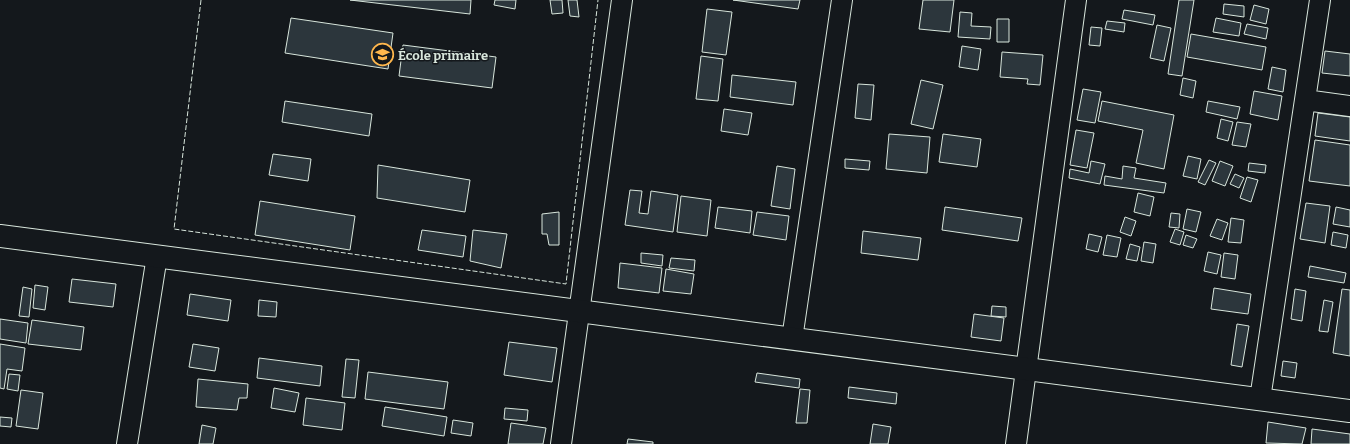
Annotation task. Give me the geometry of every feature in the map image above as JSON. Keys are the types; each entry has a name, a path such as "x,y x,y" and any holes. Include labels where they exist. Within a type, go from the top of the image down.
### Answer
{"street":[{"path":"561,444 622,0"},
{"path":"792,339 842,0"},
{"path":"1016,444 1076,0"},
{"path":"1260,399 1320,0"},
{"path":"1305,100 1350,106"},
{"path":"0,236 1350,411"},
{"path":"127,444 157,256"}],"building":[{"path":"350,0 471,0 470,14"},
{"path":"495,0 516,0 515,9 494,5"},
{"path":"550,0 562,0 563,13 552,14"},
{"path":"568,0 577,0 579,17 570,16"},
{"path":"733,0 800,0 798,9"},
{"path":"923,0 954,0 950,32 919,29"},
{"path":"1179,0 1194,0 1182,76 1168,74"},
{"path":"1224,4 1244,6 1244,17 1223,14"},
{"path":"1254,5 1269,9 1266,24 1250,20"},
{"path":"707,9 732,12 726,55 702,52"},
{"path":"1124,10 1155,15 1153,25 1122,19"},
{"path":"960,12 972,13 971,26 991,27 990,39 958,37"},
{"path":"291,18 393,33 388,69 285,53"},
{"path":"1216,18 1241,23 1239,36 1213,32"},
{"path":"997,19 1009,19 1009,42 997,42"},
{"path":"1107,21 1125,23 1124,32 1105,29"},
{"path":"1247,24 1268,28 1266,39 1244,34"},
{"path":"1157,25 1171,28 1164,61 1150,58"},
{"path":"1091,27 1102,28 1100,46 1089,45"},
{"path":"1191,34 1266,47 1262,70 1187,57"},
{"path":"403,45 496,57 492,88 399,76"},
{"path":"962,46 981,49 978,70 959,67"},
{"path":"1325,51 1350,54 1350,76 1322,73"},
{"path":"1002,52 1043,55 1040,85 1027,84 1028,79 1000,77"},
{"path":"701,56 723,59 718,101 696,99"},
{"path":"1272,67 1286,70 1283,92 1268,89"},
{"path":"732,75 796,82 793,105 730,97"},
{"path":"1183,78 1196,81 1193,98 1180,95"},
{"path":"921,80 943,85 933,129 911,124"},
{"path":"858,84 874,85 871,120 855,118"},
{"path":"1083,89 1101,92 1095,123 1077,120"},
{"path":"1254,91 1282,96 1278,120 1250,114"},
{"path":"285,101 372,114 369,136 282,122"},
{"path":"1102,101 1174,115 1164,169 1136,163 1143,130 1098,121"},
{"path":"1208,101 1240,107 1237,119 1206,112"},
{"path":"724,109 752,113 748,135 721,131"},
{"path":"1318,113 1350,117 1350,141 1315,136"},
{"path":"1221,119 1233,122 1228,141 1217,138"},
{"path":"1237,122 1251,124 1246,147 1232,145"},
{"path":"1076,130 1094,133 1087,168 1070,165"},
{"path":"889,134 930,137 927,173 886,169"},
{"path":"943,134 981,139 977,167 939,162"},
{"path":"1315,140 1350,145 1350,186 1309,181"},
{"path":"273,154 311,159 308,181 269,175"},
{"path":"1188,156 1201,159 1197,179 1183,176"},
{"path":"845,159 870,161 869,170 845,168"},
{"path":"1209,160 1216,163 1205,185 1198,182"},
{"path":"1091,161 1105,164 1100,184 1069,178 1070,169 1089,173"},
{"path":"1220,161 1233,166 1225,186 1212,181"},
{"path":"1249,163 1266,165 1265,173 1248,171"},
{"path":"378,165 470,180 465,212 377,198"},
{"path":"777,166 795,169 790,209 771,206"},
{"path":"1123,166 1136,168 1134,178 1166,183 1164,193 1104,185 1105,176 1122,179"},
{"path":"1235,174 1244,178 1239,188 1230,184"},
{"path":"1247,177 1258,180 1251,202 1240,198"},
{"path":"630,190 642,191 639,213 648,214 651,191 678,195 673,232 625,225"},
{"path":"1138,193 1154,197 1150,216 1134,212"},
{"path":"681,196 711,200 707,236 677,232"},
{"path":"260,201 355,216 350,250 255,235"},
{"path":"1306,203 1330,206 1325,243 1300,239"},
{"path":"718,207 752,211 750,233 715,228"},
{"path":"945,207 1022,218 1018,241 942,230"},
{"path":"1336,207 1350,210 1350,227 1333,224"},
{"path":"1187,209 1201,212 1196,232 1183,229"},
{"path":"559,212 559,245 549,245 547,234 542,234 542,214"},
{"path":"757,212 789,216 786,240 753,235"},
{"path":"1171,213 1180,214 1179,228 1169,227"},
{"path":"1125,217 1136,221 1131,236 1120,232"},
{"path":"1231,218 1244,220 1241,243 1228,242"},
{"path":"1217,219 1228,223 1222,240 1210,236"},
{"path":"1175,229 1184,232 1180,245 1170,242"},
{"path":"422,230 466,236 463,257 418,250"},
{"path":"473,230 507,234 501,268 470,261"},
{"path":"863,231 921,238 918,260 861,253"},
{"path":"1333,232 1348,235 1346,248 1331,245"},
{"path":"1089,234 1102,237 1098,252 1086,249"},
{"path":"1107,235 1121,238 1117,257 1103,255"},
{"path":"1186,235 1197,239 1193,248 1183,245"},
{"path":"1144,242 1156,244 1153,263 1141,261"},
{"path":"1130,244 1140,247 1137,261 1126,259"},
{"path":"1208,252 1221,255 1217,274 1204,271"},
{"path":"641,253 663,255 662,266 641,263"},
{"path":"1224,253 1238,255 1235,279 1221,277"},
{"path":"671,258 695,260 694,271 669,268"},
{"path":"620,263 662,268 659,293 618,288"},
{"path":"1310,266 1346,273 1344,283 1308,277"},
{"path":"666,269 694,274 691,294 663,291"},
{"path":"72,279 116,284 113,307 69,302"},
{"path":"35,285 48,287 45,310 33,308"},
{"path":"23,287 32,289 29,317 19,316"},
{"path":"1214,288 1251,294 1248,314 1211,309"},
{"path":"1295,289 1306,291 1302,321 1291,319"},
{"path":"1342,289 1350,290 1350,356 1333,353"},
{"path":"190,294 231,300 228,321 187,315"},
{"path":"259,300 277,302 276,317 258,316"},
{"path":"1324,300 1333,302 1328,332 1319,331"},
{"path":"992,306 1006,307 1006,317 991,316"},
{"path":"974,314 1004,318 1001,341 971,337"},
{"path":"0,319 28,323 26,343 0,339"},
{"path":"32,320 84,327 81,350 28,344"},
{"path":"1237,324 1249,326 1242,367 1231,365"},
{"path":"509,342 557,348 552,382 504,375"},
{"path":"0,344 25,348 22,371 7,369 4,389 0,388"},
{"path":"193,344 219,348 215,371 189,367"},
{"path":"259,358 322,366 320,386 257,378"},
{"path":"346,359 359,360 355,398 342,397"},
{"path":"1283,361 1297,363 1295,378 1281,376"},
{"path":"368,372 448,382 444,409 365,399"},
{"path":"757,373 800,379 799,388 755,382"},
{"path":"9,374 20,375 18,391 7,389"},
{"path":"198,379 248,384 247,398 239,398 237,410 196,407"},
{"path":"849,387 897,393 896,404 848,398"},
{"path":"274,388 299,393 295,412 271,408"},
{"path":"800,389 810,390 807,423 796,423"},
{"path":"21,390 43,393 38,429 16,426"},
{"path":"306,398 345,403 342,430 303,425"},
{"path":"385,407 447,417 444,436 382,426"},
{"path":"505,408 528,410 527,421 504,419"},
{"path":"0,417 12,418 11,427 0,426"},
{"path":"453,420 473,423 471,436 451,433"},
{"path":"1268,422 1306,428 1302,444 1266,443"},
{"path":"511,423 546,428 543,444 508,444"},
{"path":"873,424 891,427 888,444 870,444"},
{"path":"202,425 216,428 213,444 199,444"},
{"path":"1312,429 1350,434 1350,444 1311,444"},
{"path":"628,439 653,442 653,444 627,444"}],"fence":[{"path":"201,0 174,229 566,284 598,0"}],"place":[{"name":"École primaire","path":"383,55"}]}
